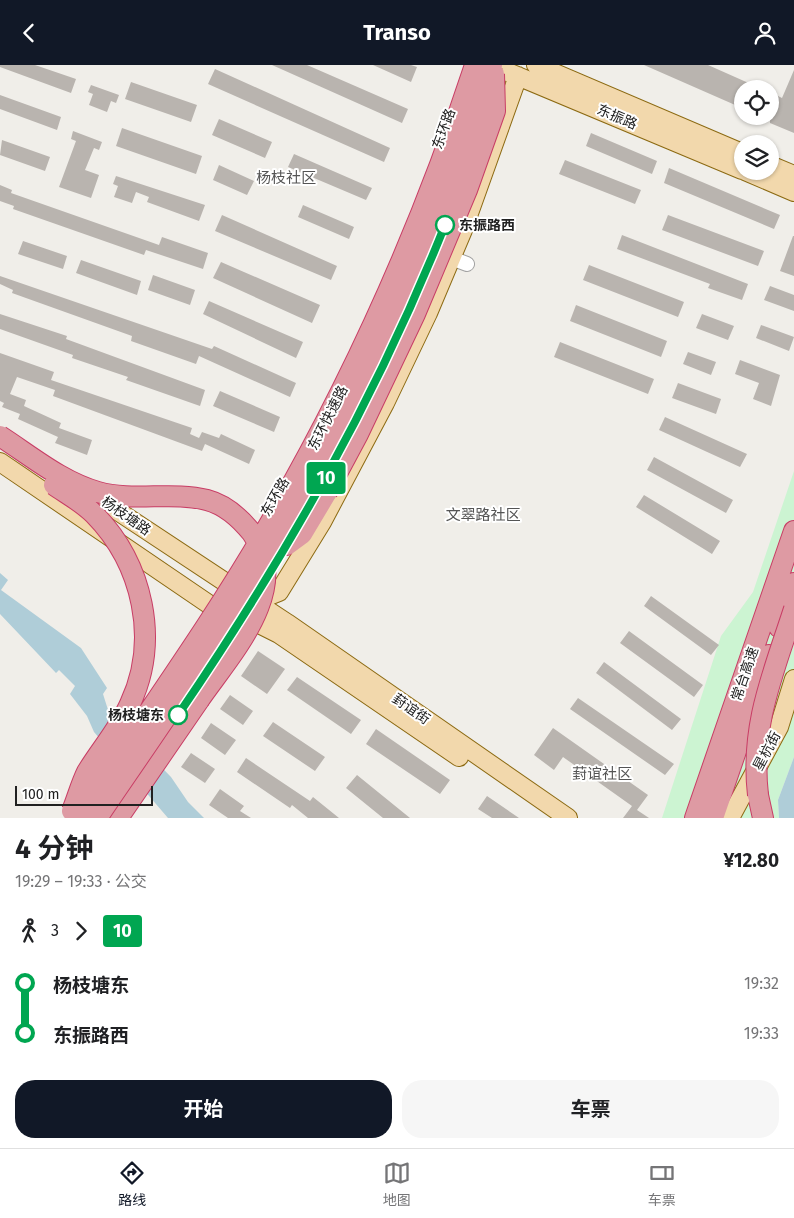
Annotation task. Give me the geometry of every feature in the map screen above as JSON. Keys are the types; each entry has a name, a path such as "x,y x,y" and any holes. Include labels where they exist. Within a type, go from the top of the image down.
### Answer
{"highway":[{"name":"东环快速路","path":"78,818 218,608 265,533 329,417 411,239 475,65"},
{"name":"东环快速路","path":"97,818 223,633 280,541 344,426 426,245 495,66"},
{"path":"287,545 302,534 327,492 358,434 415,314 467,190 496,111 495,66"},
{"path":"0,436 67,480 100,493 194,498 221,506 247,527 260,546 264,558 266,580 259,606 250,626 118,818"},
{"path":"0,449 93,513 105,527 126,559 142,605 146,647 139,680 123,719 86,774 68,818"},
{"name":"常台高速","path":"695,818 794,531"},
{"name":"常台高速","path":"713,818 794,583"},
{"path":"763,818 756,777 758,728 762,707 794,609"},
{"path":"684,818 745,675"}],"main road":[{"name":"东环路","path":"68,818 225,583 306,443 350,355 404,236 466,65"},
{"name":"东振路","path":"536,65 734,150"},
{"name":"东振路","path":"495,66 734,167"},
{"path":"108,818 245,617 352,431 410,311 460,188 495,66"},
{"path":"254,602 279,592 322,522 459,261 485,171 518,76"},
{"path":"779,169 794,175"},
{"path":"460,188 467,177 478,171 485,171"},
{"name":"东振路","path":"765,180 794,192"},
{"path":"437,246 440,253 459,261"},
{"name":"杨枝塘路","path":"0,427 74,476 110,507 254,602"},
{"name":"杨枝塘路","path":"0,462 210,605 245,617"},
{"name":"杨枝塘路","path":"65,506 74,521 137,567 160,572"},
{"name":"葑谊街","path":"254,602 568,818"},
{"name":"葑谊街","path":"245,617 279,634 548,818"},
{"name":"星杭街","path":"730,818 776,734 794,679"},
{"name":"星杭街","path":"740,818 774,761 794,715"}],"green space":[{"path":"794,471 794,757 778,800 779,818 662,818 721,636 753,592"}],"water":[{"path":"0,573 8,580 1,590 81,648 107,688 103,694 109,713 171,777 188,802 204,818 168,818 94,732 87,716 70,694 75,686 59,670 56,673 0,614"},
{"path":"794,757 794,818 779,818 778,800"}],"building":[{"path":"0,65 35,65 76,79 71,93 0,67"},
{"path":"272,65 307,65 408,109 402,123"},
{"path":"373,65 411,65 417,67 411,82"},
{"path":"644,65 708,65 742,80 734,80 734,104"},
{"path":"215,69 390,148 384,162 208,84"},
{"path":"794,70 794,133 775,125 779,125 779,96 782,98"},
{"path":"131,82 197,105 191,122 125,99"},
{"path":"91,85 119,95 116,103 111,101 107,112 89,105 93,94 88,92"},
{"path":"0,95 61,117 57,130 0,109"},
{"path":"219,119 272,142 265,158 212,135"},
{"path":"122,128 202,156 196,174 116,146"},
{"path":"73,131 102,142 99,150 94,148 85,170 99,175 91,198 59,187 76,141 71,139"},
{"path":"591,133 657,161 652,174 586,146"},
{"path":"2,140 50,157 45,171 0,155"},
{"path":"294,154 372,188 366,200 288,167"},
{"path":"565,160 641,190 635,204 559,174"},
{"path":"219,165 254,181 247,195 213,180"},
{"path":"669,168 780,215 774,229 664,183"},
{"path":"116,176 205,205 199,221 147,202 149,197 136,192 132,203 114,197 118,186 113,184"},
{"path":"0,185 12,190 11,193 159,245 162,237 208,253 203,269 146,250 144,255 13,209 14,206 0,201"},
{"path":"303,205 354,227 349,239 298,217"},
{"path":"222,215 337,266 331,280 215,231"},
{"path":"668,215 764,251 758,266 662,230"},
{"path":"622,235 748,284 742,300 708,288 710,284 617,249"},
{"path":"794,236 794,276 780,271"},
{"path":"23,241 67,256 63,269 18,254"},
{"path":"81,260 141,281 137,295 76,273"},
{"path":"221,262 320,305 312,323 213,278"},
{"path":"589,265 684,302 678,317 583,280"},
{"path":"153,275 195,290 190,305 148,290"},
{"path":"0,276 212,349 214,346 296,383 290,397 199,356 196,364 131,341 132,336 12,293 13,290 0,284"},
{"path":"770,286 794,295 794,311 764,300"},
{"path":"209,301 303,342 296,358 203,314"},
{"path":"576,305 667,341 661,357 570,321"},
{"path":"0,314 67,336 66,339 205,390 200,406 126,380 128,377 72,358 73,355 0,329"},
{"path":"702,314 734,326 728,340 696,328"},
{"path":"761,325 794,337 789,351 756,338"},
{"path":"560,342 654,379 648,394 554,357"},
{"path":"688,352 716,362 711,375 683,364"},
{"path":"0,353 54,372 51,380 192,428 190,434 199,438 202,432 219,438 221,434 255,450 249,464 205,444 202,451 53,396 55,390 17,377 10,394 26,400 24,406 61,423 59,428 92,440 87,455 55,443 58,437 18,419 20,414 2,407 4,403 0,401"},
{"path":"740,360 780,375 771,406 753,399 759,383 735,374"},
{"path":"678,383 721,399 716,414 672,398"},
{"path":"220,391 280,417 274,432 213,406"},
{"path":"665,417 747,454 740,467 659,430"},
{"path":"654,457 733,500 726,513 647,470"},
{"path":"644,495 720,541 712,554 636,507"},
{"path":"651,596 719,645 711,655 644,606"},
{"path":"629,631 703,685 694,697 620,643"},
{"path":"258,651 285,669 267,694 241,676"},
{"path":"604,662 681,719 672,730 596,673"},
{"path":"297,677 361,720 351,734 287,690"},
{"path":"230,695 253,711 243,725 220,709"},
{"path":"578,698 674,764 665,775 570,709"},
{"path":"273,722 325,757 315,771 263,736"},
{"path":"211,723 236,740 225,755 201,738"},
{"path":"553,728 648,795 637,810 649,818 623,818 632,806 563,757 554,770 534,755"},
{"path":"376,729 450,780 440,794 366,744"},
{"path":"191,753 215,769 205,783 181,767"},
{"path":"246,758 310,801 313,797 339,818 308,818 292,805 290,808 237,772"},
{"path":"357,775 410,818 383,818 346,788"},
{"path":"220,789 244,806 240,811 251,818 228,818 209,805"},
{"path":"487,796 519,818 492,818 478,809"}],"bus line":[{"name":"10","path":"178,715 245,617 321,488 352,431 410,311 445,225"}],"place":[{"name":"东振路西","path":"445,225"},
{"name":"杨枝塘东","path":"178,715"}],"district":[{"name":"杨枝社区","path":"286,178"},
{"name":"文翠路社区","path":"483,515"},
{"name":"葑谊社区","path":"602,774"}]}
